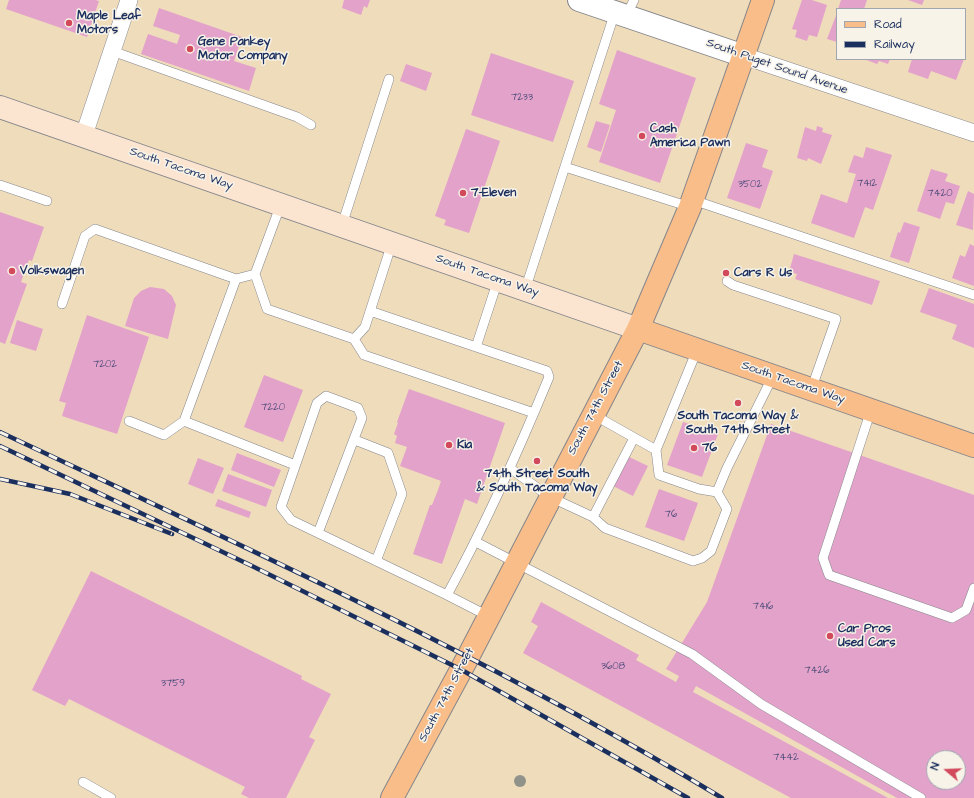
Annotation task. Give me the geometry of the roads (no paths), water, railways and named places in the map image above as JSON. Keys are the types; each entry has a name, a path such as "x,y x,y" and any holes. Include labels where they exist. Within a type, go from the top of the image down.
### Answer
{"main road":[{"name":"South 74th Street","path":"392,798 638,329 691,204 763,0"},
{"name":"South Tacoma Way","path":"0,107 974,446"}],"street":[{"path":"84,135 129,0"},
{"name":"South Puget Sound Avenue","path":"579,0 625,9 744,56 974,133"}],"lane":[{"path":"525,290 565,167 625,9"},
{"path":"112,51 297,117 311,125"},
{"path":"342,225 389,79"},
{"path":"565,167 691,204 974,295"},
{"path":"0,184 47,201"},
{"path":"281,204 255,274 267,310 354,339 364,355 534,413"},
{"path":"62,304 85,236 95,229 236,279 255,274"},
{"path":"354,339 365,327 392,243"},
{"path":"129,421 164,435 184,421 236,279"},
{"path":"476,347 498,280"},
{"path":"727,281 733,285 836,319 811,390"},
{"path":"370,311 546,371 549,378 518,448 511,468 476,542 447,595"},
{"path":"698,350 656,450 659,475 699,489 717,492"},
{"path":"717,492 726,468 773,376"},
{"path":"318,533 355,440 362,418 358,408 326,396 317,403 281,507 291,520 488,616"},
{"path":"871,410 823,558 829,575 952,618 966,610 974,588"},
{"path":"593,414 656,450"},
{"path":"184,421 295,465"},
{"path":"593,517 634,438"},
{"path":"355,440 388,453 402,494 376,561"},
{"path":"511,468 550,497 593,517 605,528 693,561 702,558 711,551 727,509 717,492"},
{"path":"476,542 692,654 761,704 921,798"},
{"path":"84,782 111,798"}],"railway":[{"path":"0,432 275,561 456,651 635,747 722,798"},
{"path":"0,446 250,565 460,669 688,798"},
{"path":"0,479 70,494 172,534"}],"place":[{"name":"Maple Leaf Motors","path":"69,23"},
{"name":"Gene Pankey Motor Company","path":"190,49"},
{"name":"Cash America Pawn","path":"642,136"},
{"name":"7-Eleven","path":"463,193"},
{"name":"Volkswagen","path":"12,271"},
{"name":"Cars R Us","path":"726,273"},
{"name":"South Tacoma Way & South 74th Street","path":"738,403"},
{"name":"Kia","path":"449,445"},
{"name":"76","path":"694,448"},
{"name":"74th Street South & South Tacoma Way","path":"537,461"},
{"name":"Car Pros Used Cars","path":"830,636"}]}
